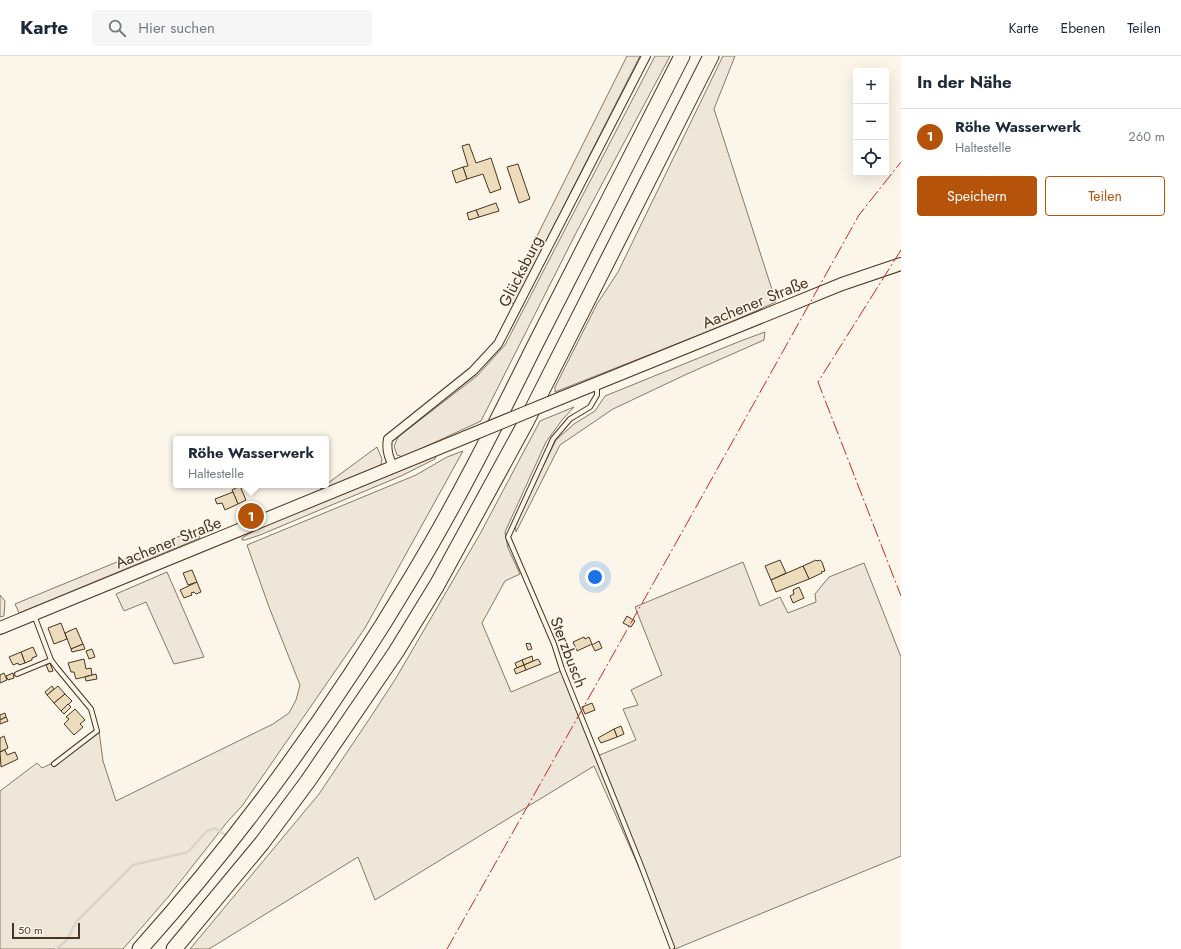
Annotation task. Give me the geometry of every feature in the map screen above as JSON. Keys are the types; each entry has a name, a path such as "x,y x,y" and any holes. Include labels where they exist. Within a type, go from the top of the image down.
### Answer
{"highway":[{"path":"140,949 200,879 285,769 331,704 414,575 457,497 502,410 682,56"},
{"path":"174,949 262,842 308,781 396,652 437,585 525,424 711,56"}],"main road":[{"name":"Aachener Straße","path":"0,628 842,284 901,264"}],"street":[{"name":"Glücksburg","path":"393,467 388,452 388,440 473,371 498,344 646,56"}],"lane":[{"name":"Sterzbusch","path":"597,384 598,395 590,407 570,419 553,439 508,537 554,644 562,668 672,947"},
{"path":"34,614 51,660 91,709 97,731 54,764"},
{"path":"17,674 51,660"}],"shaded area":[{"path":"627,56 640,56 514,304 505,300"},
{"path":"655,56 670,56 576,233 481,421 403,457 397,455 394,446 398,437 477,376 505,345"},
{"path":"723,56 735,56 714,109 776,302 722,326 555,392 555,387 597,304 618,272"},
{"path":"765,332 764,340 613,409 560,445 516,532 515,523 556,440 574,424 595,411 605,396"},
{"path":"574,407 562,420 546,442 505,532 508,548 520,574 505,581 482,623 511,692 561,671 595,757 636,740 623,709 638,705 631,690 662,675 635,607 743,562 760,606 780,597 788,613 816,602 815,594 829,577 864,563 901,657 901,856 675,949 594,766 375,900 358,857 209,949 190,949 319,794 372,715 396,678 480,534 540,421"},
{"path":"377,447 382,459 381,465 329,487 329,482"},
{"path":"463,451 365,628 242,806 228,821 169,896 123,949 0,949 0,791 37,763 42,768 61,759 76,746 99,731 103,761 116,801 273,724 289,713 296,700 300,685 269,607 247,545 416,475 447,457"},
{"path":"436,456 435,459 401,476 260,535 242,540 242,538 257,529"},
{"path":"197,529 200,538 19,613 15,604"},
{"path":"167,572 204,657 174,664 146,602 124,611 116,594"},
{"path":"0,595 5,601 4,616 0,617"}],"building":[{"path":"469,144 476,163 491,158 501,189 490,193 483,174 467,179 463,167 468,166 462,146"},
{"path":"518,164 530,199 519,203 507,167"},
{"path":"463,167 467,179 456,183 452,171"},
{"path":"496,203 499,211 479,217 476,210"},
{"path":"476,210 479,217 469,220 467,213"},
{"path":"241,488 246,500 238,504 232,490"},
{"path":"233,492 238,504 225,510 222,503 217,504 215,499"},
{"path":"780,560 786,573 771,580 765,566"},
{"path":"816,560 820,560 822,562 825,571 809,579 803,566"},
{"path":"803,566 809,579 776,592 771,580"},
{"path":"192,570 197,582 188,585 183,573"},
{"path":"197,582 201,592 196,594 194,592 191,593 192,595 184,598 180,590"},
{"path":"799,587 804,598 793,603 790,596 794,594 793,590"},
{"path":"627,616 635,621 631,627 623,623"},
{"path":"61,623 67,639 54,644 48,628"},
{"path":"76,628 83,644 71,649 65,633"},
{"path":"584,637 585,639 589,637 592,644 577,651 573,642"},
{"path":"599,641 602,648 595,651 592,645"},
{"path":"527,643 530,643 532,649 528,650"},
{"path":"83,644 85,649 72,652 71,649"},
{"path":"33,647 37,656 25,663 21,652"},
{"path":"92,649 95,657 89,659 86,651"},
{"path":"21,652 25,663 13,665 9,657"},
{"path":"532,656 533,661 524,665 522,660"},
{"path":"84,659 86,669 91,668 92,675 76,679 74,672 71,672 68,663"},
{"path":"538,659 541,664 526,670 524,665"},
{"path":"522,660 524,665 517,668 515,663"},
{"path":"50,663 53,671 49,672 46,665"},
{"path":"524,665 526,670 516,674 514,669"},
{"path":"4,673 7,680 0,683 0,675"},
{"path":"13,673 14,678 8,680 6,676"},
{"path":"96,674 97,679 86,681 85,677"},
{"path":"52,686 54,689 47,695 45,692"},
{"path":"58,686 65,694 54,703 47,695"},
{"path":"65,694 72,701 61,711 54,703"},
{"path":"592,703 595,710 585,714 582,707"},
{"path":"68,704 71,707 64,714 61,711"},
{"path":"75,709 85,720 80,724 83,727 74,735 64,724 69,719 66,717"},
{"path":"5,713 6,717 0,720 0,715"},
{"path":"6,717 8,721 0,724 0,720"},
{"path":"621,726 624,734 617,737 614,729"},
{"path":"614,729 617,737 601,743 598,738"},
{"path":"4,736 8,748 0,752 0,738"},
{"path":"5,750 7,755 15,752 18,759 1,767 0,752"}],"waterway":[{"path":"56,949 67,940 76,922 133,865 188,852 207,831 215,828 227,836"}],"power":[{"path":"447,949 859,215 901,162"},
{"path":"901,250 818,382 901,596"}],"place":[{"name":"Röhe Wasserwerk","path":"251,516"}]}
